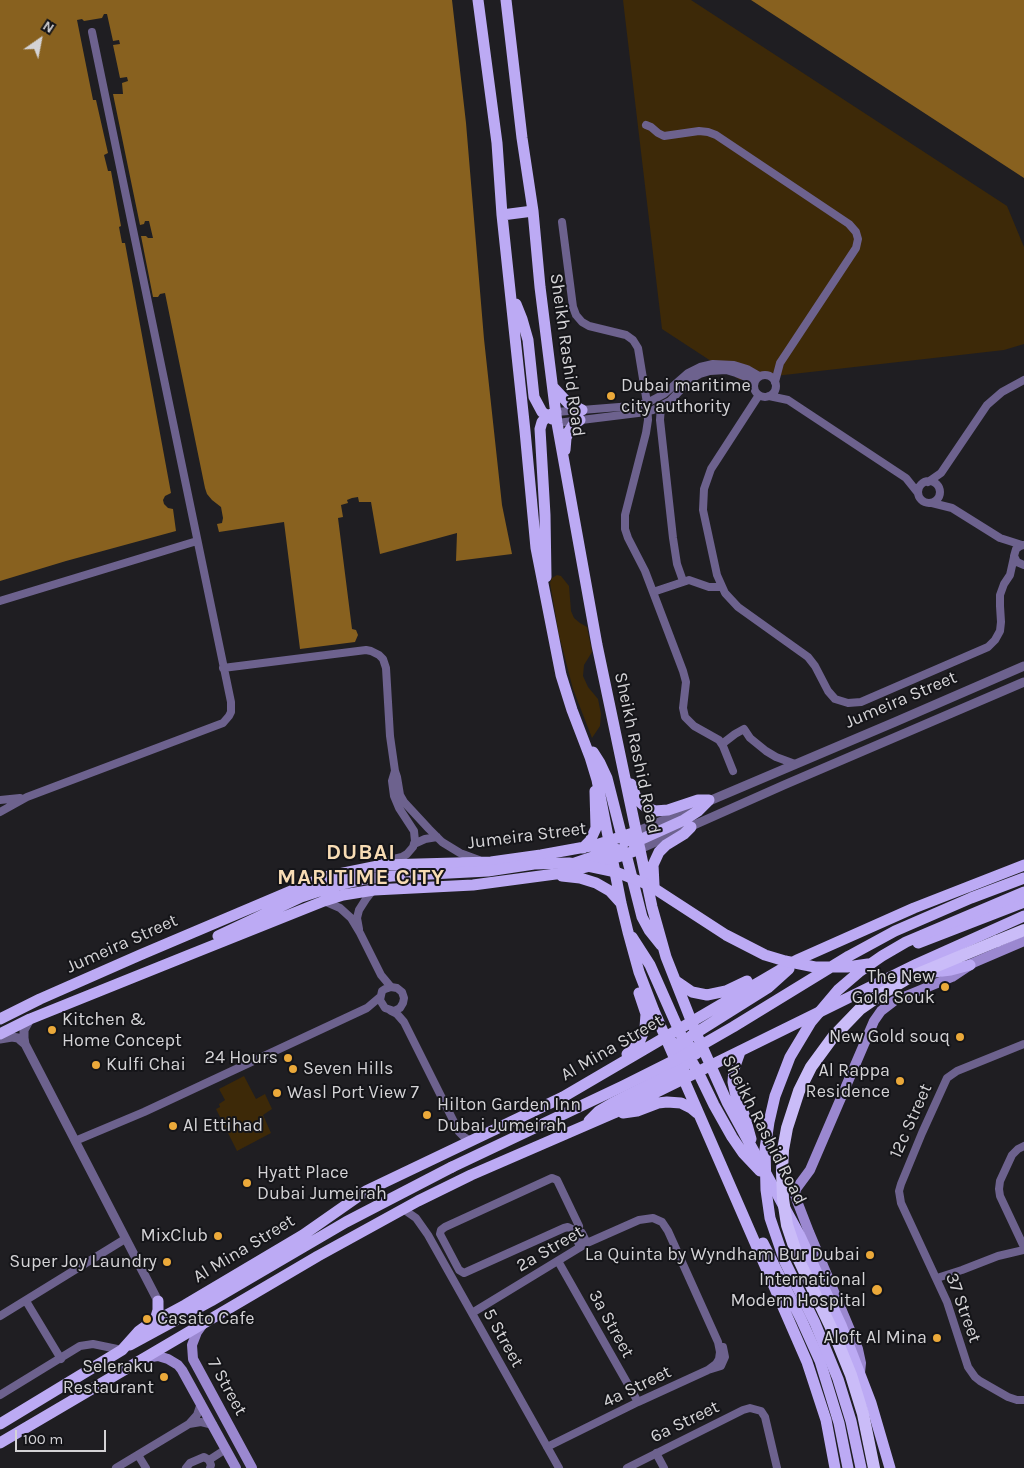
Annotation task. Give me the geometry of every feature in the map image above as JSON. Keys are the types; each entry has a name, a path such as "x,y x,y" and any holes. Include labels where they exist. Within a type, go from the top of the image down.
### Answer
{"highway":[{"path":"874,1468 863,1414 851,1375 836,1338 798,1258 789,1231 783,1199 782,1172 787,1128 799,1091 811,1067 833,1036 860,1009 883,992 908,978 1024,930"}],"main road":[{"name":"Sheikh Rashid Road","path":"478,0 493,108 533,530 561,675 597,780 652,907 663,947 695,1032 727,1102 814,1266 841,1325 871,1404 890,1468"},
{"name":"Sheikh Rashid Road","path":"506,0 552,386 553,417 564,459 597,645 622,768 624,846 621,903 633,952 646,992 665,1037"},
{"path":"502,215 532,212"},
{"path":"511,291 528,340 534,397 538,406 553,417 542,422 540,430 547,554 545,599"},
{"path":"552,386 581,415 569,431 564,459"},
{"path":"585,744 596,756 604,770 642,917 649,930 663,947"},
{"path":"622,768 630,780 638,800 651,810 664,811 692,802 709,800"},
{"path":"583,848 590,841 596,828 594,795 597,780"},
{"path":"545,875 562,867 624,846 684,820 698,811 709,800"},
{"path":"652,907 654,890 653,870 657,857 666,845 684,834 691,827"},
{"name":"Jumeira Street","path":"0,1019 130,959 329,876 367,873 396,864 491,862 583,848 624,846"},
{"path":"160,967 181,952 300,897 367,873 392,876 488,871 545,864 569,863 593,866 616,872 649,885 710,926 754,950 804,966 826,967 847,967 869,963 1024,902"},
{"name":"Al Mina Street","path":"0,1424 122,1350 139,1331 155,1320 314,1228 356,1197 375,1186 563,1097 678,1030 695,1032 772,974 796,960 914,908 1024,865"},
{"path":"545,875 566,876 591,881 610,891 621,903"},
{"name":"Jumeira Street","path":"0,1034 30,1019 324,901 352,893 374,890 459,886 545,875"},
{"path":"122,1350 363,1212 679,1058 880,939 945,909 1024,878"},
{"path":"861,1468 851,1421 838,1379 815,1323 784,1262 770,1218 765,1163 768,1122 775,1096 790,1057 807,1027 828,1000 859,972 906,942 1024,892"},
{"path":"585,1126 599,1111 611,1104 682,1074 698,1072 899,972 1024,916"},
{"path":"628,932 650,965 678,1030 682,1074 807,1362 826,1420 836,1465"},
{"path":"860,1373 861,1363 858,1349 796,1198 796,1189 810,1170 878,1014 890,1003 948,979 970,965 1024,941"},
{"path":"602,1074 635,1047 642,1038 645,1028 645,1009 636,986 633,952"},
{"path":"679,1048 695,1032 769,987 784,975 796,960"},
{"path":"899,972 930,972 970,965"},
{"path":"676,981 692,992 712,995 726,991 756,977 772,974"},
{"path":"695,1032 693,1057 714,1105 737,1145 749,1160 769,1178"},
{"path":"665,1037 693,1057 711,1066"},
{"path":"740,1052 734,1068 734,1087 747,1121 753,1150"},
{"path":"0,1443 332,1248 418,1201 471,1175 614,1113 682,1074 693,1057"},
{"path":"614,1113 632,1112 658,1103 672,1102 686,1105 699,1114"},
{"path":"273,1265 288,1250 333,1219 356,1197"},
{"path":"740,1208 768,1253 817,1354 839,1423 848,1468"},
{"path":"158,1301 165,1307 175,1310"},
{"path":"155,1320 158,1301"},
{"name":"7 Street","path":"206,1321 200,1326 194,1338 193,1359 252,1468"},
{"name":"7 Street","path":"144,1358 153,1356 168,1358 178,1365 234,1464"},
{"path":"234,1464 241,1461 247,1468"}],"street":[{"path":"0,809 27,796 223,723 229,716 232,707 92,32"},
{"path":"646,125 651,126 664,136 699,131 712,133 849,224 856,232 858,242 856,248 780,363 773,393 768,396"},
{"path":"562,222 574,312 586,324 623,334 633,340 639,352 648,407 646,429 624,515 626,534 641,561 684,671 686,688 683,708 685,717 694,726 715,737 722,744 734,771"},
{"path":"648,407 688,373 707,365 720,363 734,365 761,376 771,377 788,400 906,478 924,502 952,508 1000,538 1023,545"},
{"path":"780,363 761,376 754,383 754,389 759,396 788,400"},
{"path":"553,417 581,415 632,406 661,406 674,397 691,379 705,372 731,371 754,383"},
{"path":"918,493 920,486 941,473 987,405 1002,392 1024,380"},
{"path":"759,396 711,470 704,489 703,510 717,575 729,598 738,607 808,657 828,691 839,701 852,704 861,702 988,647 1000,631 1000,595 1004,584 1010,575 1024,565"},
{"path":"661,406 660,420 673,538 677,564 683,581"},
{"path":"932,503 938,499 941,473"},
{"path":"906,478 935,483 952,508"},
{"path":"1000,538 1019,564 1024,565"},
{"path":"0,601 197,541"},
{"path":"1010,575 1016,549 1023,545"},
{"path":"653,592 683,581 692,581 709,587 722,587"},
{"path":"223,668 366,650 375,652 383,659 386,668 390,736 395,771 402,799 437,837 460,853 476,860 491,862"},
{"name":"Jumeira Street","path":"709,800 1024,666"},
{"name":"Jumeira Street","path":"624,846 691,827 784,784 1024,682"},
{"path":"722,744 744,730 756,744 771,754 795,764"},
{"path":"367,873 384,861 404,856 411,850 414,844 414,830 399,808 394,796 392,781 395,771"},
{"path":"0,800 27,796"},
{"path":"414,844 425,839 437,837"},
{"path":"360,933 357,918 359,910 366,898 374,890"},
{"path":"324,901 344,911 351,918 360,933 379,972 382,984 382,1006"},
{"path":"379,972 391,987"},
{"path":"367,1008 385,989 397,988 402,992 404,998 402,1005 404,1022"},
{"path":"390,1010 397,1010 402,1005"},
{"path":"76,1144 93,1137 100,1131 367,1008 382,1006 397,1014 404,1022 459,1132 471,1141"},
{"path":"30,1019 24,1030 25,1044 158,1301"},
{"path":"0,1039 7,1037 18,1038 25,1044"},
{"name":"12c Street","path":"900,1199 899,1191 902,1180 947,1078 956,1071 1024,1044"},
{"path":"458,1148 459,1132"},
{"path":"938,1281 1023,1246 1000,1196 999,1185 1012,1155 1024,1146"},
{"path":"577,1231 568,1227 564,1228 464,1273 459,1270 440,1234 444,1227 552,1178 557,1180 583,1245"},
{"name":"37 Street","path":"900,1199 938,1281 971,1372 980,1381 1008,1397 1024,1400"},
{"name":"5 Street","path":"418,1201 421,1223"},
{"name":"5 Street","path":"404,1209 413,1214 421,1223 559,1468"},
{"name":"2a Street","path":"471,1311 583,1245 640,1220 648,1214 657,1216 668,1231 718,1342 724,1350 722,1359"},
{"path":"0,1316 100,1255 126,1242"},
{"name":"3a Street","path":"558,1261 638,1402"},
{"path":"26,1301 61,1359"},
{"path":"0,1395 84,1345 93,1344 122,1350"},
{"name":"4a Street","path":"549,1449 638,1402 708,1370 722,1359"},
{"path":"116,1468 189,1424 197,1414 201,1403"},
{"name":"6a Street","path":"627,1468 750,1408 763,1414 777,1468"},
{"path":"189,1424 201,1422 213,1425"},
{"path":"186,1468 190,1463 202,1457 206,1457 210,1464 226,1449"},
{"path":"654,1454 660,1468"},
{"path":"654,1454 664,1468"},
{"path":"138,1455 146,1468"}],"shaded area":[{"path":"0,0 452,0 466,123 484,339 502,505 512,554 456,561 457,533 380,554 371,502 359,502 358,497 347,500 348,503 341,505 343,517 338,518 352,629 356,630 358,635 355,642 300,649 284,522 219,532 217,524 222,523 223,518 221,507 212,500 205,488 165,293 160,294 158,297 153,297 141,236 153,238 149,221 145,221 144,224 140,225 113,94 123,94 122,83 128,81 127,77 120,78 113,45 120,44 119,40 113,41 107,14 104,14 102,18 84,21 82,19 77,20 93,100 96,100 108,153 104,155 108,171 111,171 121,226 119,227 122,243 125,243 171,493 165,496 163,500 168,508 173,509 176,531 0,581"},
{"path":"623,0 691,0 1007,206 1024,247 1024,344 1004,350 740,380 662,329"},
{"path":"751,0 1024,0 1024,178"},
{"path":"557,575 561,576 569,586 571,611 574,618 587,627 592,652 584,665 583,676 588,687 598,699 601,714 600,726 592,738 573,689 559,635 550,583 552,578"},
{"path":"244,1076 256,1099 265,1094 272,1109 263,1115 271,1133 237,1151 216,1109 225,1100 219,1089"}],"place":[{"name":"Dubai maritime city authority","path":"611,396"},
{"name":"The New Gold Souk","path":"945,987"},
{"name":"Kitchen & Home Concept","path":"52,1030"},
{"name":"New Gold souq","path":"960,1037"},
{"name":"24 Hours","path":"288,1058"},
{"name":"Kulfi Chai","path":"96,1065"},
{"name":"Seven Hills","path":"293,1069"},
{"name":"Al Rappa Residence","path":"900,1081"},
{"name":"Wasl Port View 7","path":"277,1093"},
{"name":"Hilton Garden Inn Dubai Jumeirah","path":"427,1115"},
{"name":"Al Ettihad","path":"173,1126"},
{"name":"Hyatt Place Dubai Jumeirah","path":"247,1183"},
{"name":"MixClub","path":"218,1236"},
{"name":"La Quinta by Wyndham Bur Dubai","path":"870,1255"},
{"name":"Super Joy Laundry","path":"167,1262"},
{"name":"International Modern Hospital","path":"877,1290"},
{"name":"Casato Cafe","path":"147,1319"},
{"name":"Aloft Al Mina","path":"937,1338"},
{"name":"Seleraku Restaurant","path":"164,1377"}],"district":[{"name":"DUBAI MARITIME CITY","path":"361,866"}]}
